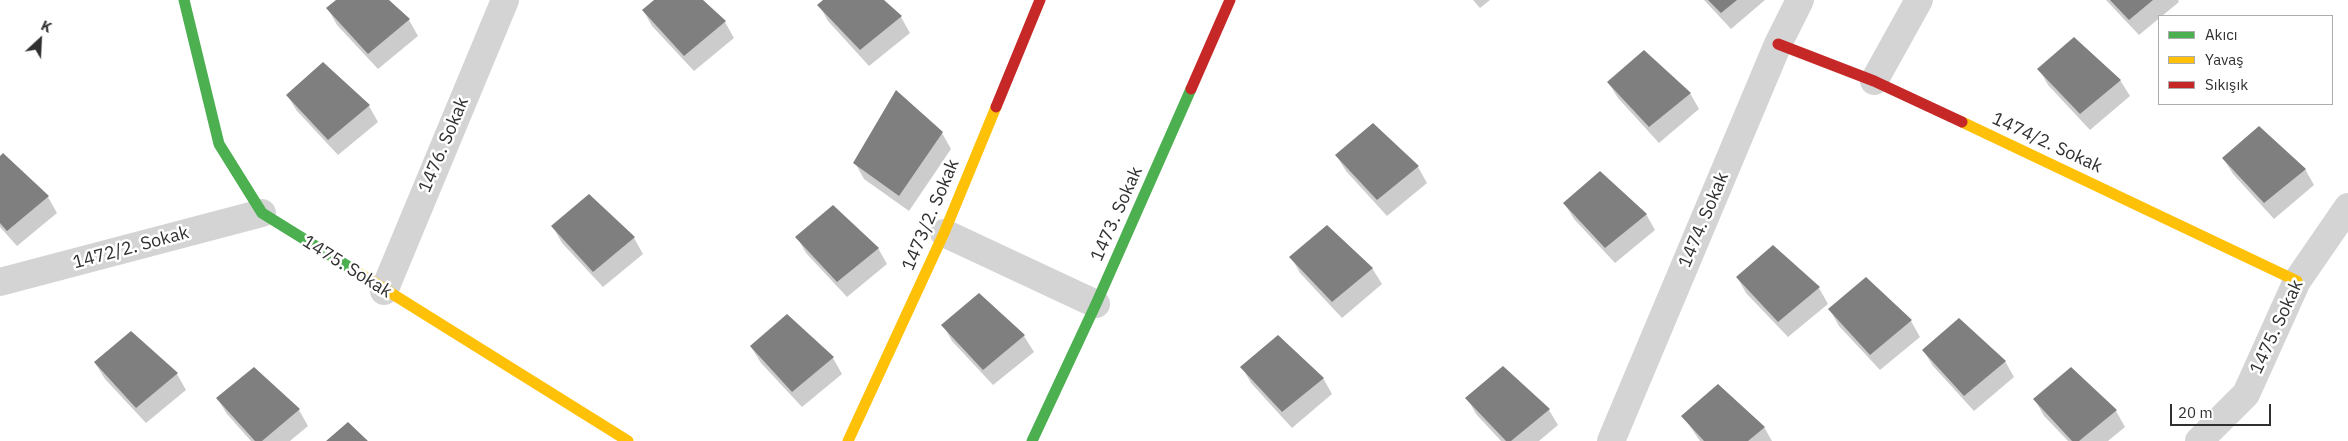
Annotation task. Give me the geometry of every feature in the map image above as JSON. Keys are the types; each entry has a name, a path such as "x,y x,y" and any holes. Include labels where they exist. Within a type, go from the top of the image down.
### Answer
{"street":[{"name":"1475. Sokak","path":"184,0 220,144 262,213 384,291 628,441"},
{"name":"1476. Sokak","path":"384,291 505,0"},
{"name":"1473/2. Sokak","path":"848,441 944,233 1040,0"},
{"name":"1473. Sokak","path":"1032,441 1096,304 1230,0"},
{"name":"1474. Sokak","path":"1611,441 1778,44 1800,0"},
{"path":"1874,81 1919,0"},
{"name":"1474/2. Sokak","path":"1778,44 1874,81 2297,281"},
{"name":"1475. Sokak","path":"2199,441 2246,394 2297,281 2348,207"},
{"name":"1472/2. Sokak","path":"0,282 262,213"},
{"path":"944,233 1096,304"}],"building":[{"path":"336,0 389,0 410,19 368,54 326,8"},
{"path":"654,0 703,0 726,21 684,56 642,10"},
{"path":"823,0 884,0 902,16 860,50 817,5"},
{"path":"1708,0 1737,0 1721,13"},
{"path":"2110,0 2153,0 2129,20"},
{"path":"2074,37 2121,80 2080,114 2037,69"},
{"path":"1644,50 1691,93 1649,127 1607,82"},
{"path":"323,62 370,105 328,140 286,95"},
{"path":"896,90 943,132 899,196 853,163"},
{"path":"1373,123 1419,166 1377,200 1335,155"},
{"path":"2259,126 2306,169 2264,203 2222,158"},
{"path":"3,153 49,196 7,231 0,223 0,156"},
{"path":"1600,171 1647,214 1605,248 1563,203"},
{"path":"589,194 635,237 593,272 551,226"},
{"path":"833,205 879,248 837,282 795,237"},
{"path":"1327,225 1373,268 1332,302 1289,257"},
{"path":"1773,245 1820,287 1778,322 1736,277"},
{"path":"1866,277 1912,320 1870,355 1828,309"},
{"path":"979,293 1025,335 983,370 941,325"},
{"path":"787,314 834,357 792,392 750,346"},
{"path":"1959,318 2006,361 1964,396 1922,350"},
{"path":"131,331 178,373 136,408 94,362"},
{"path":"1278,335 1324,378 1282,412 1240,367"},
{"path":"1503,366 1550,409 1511,441 1506,441 1465,398"},
{"path":"254,367 300,409 262,441 255,441 216,398"},
{"path":"2071,367 2117,410 2079,441 2072,441 2033,399"},
{"path":"1718,384 1765,427 1748,441 1704,441 1681,416"},
{"path":"348,422 368,441 326,441"}],"traffic: fast":[{"path":"184,0 219,144 262,213 354,270"},
{"path":"1032,441 1096,304 1191,89"}],"traffic: slow":[{"path":"848,441 944,233 996,107"},
{"path":"1962,122 2297,281"},
{"path":"354,270 628,441"}],"traffic: jam":[{"path":"996,107 1040,0"},
{"path":"1191,89 1230,0"},
{"path":"1778,44 1874,81 1962,122"}]}
